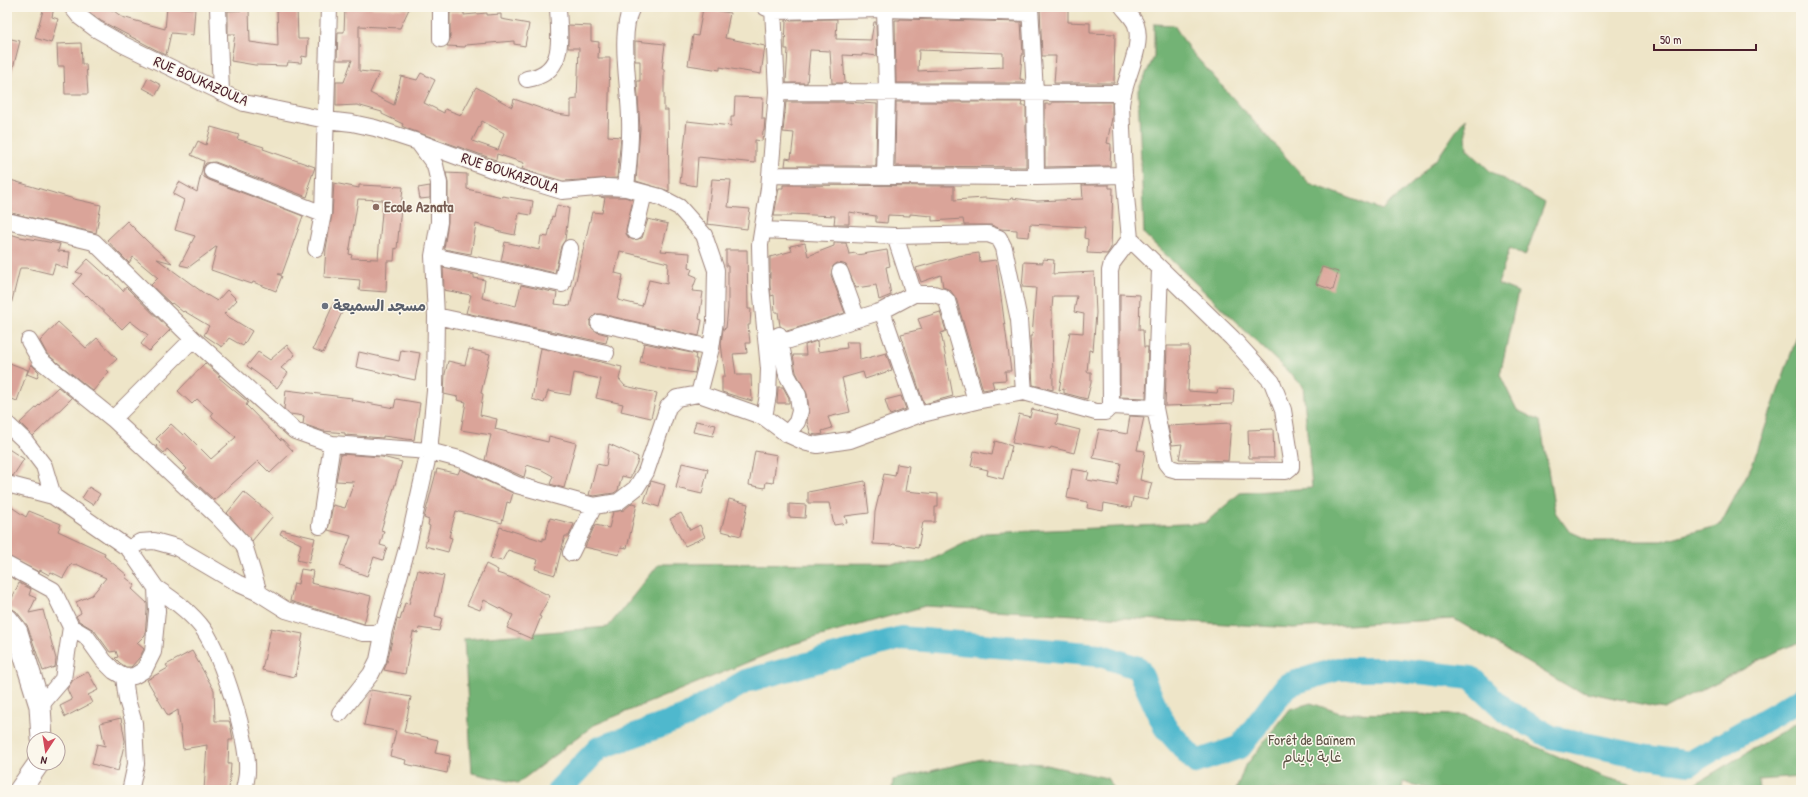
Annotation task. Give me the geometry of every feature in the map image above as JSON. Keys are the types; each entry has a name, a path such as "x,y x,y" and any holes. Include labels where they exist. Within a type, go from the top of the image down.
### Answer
{"main road":[{"path":"7,619 17,632 40,706 42,731"},
{"path":"20,790 33,771"}],"street":[{"name":"RUE BOUKAZOULA","path":"72,7 80,17 107,35 221,93 244,102 326,120 352,123 375,128 494,170 562,191 607,186 626,188 660,197 678,207 704,235 716,270 715,321 711,348 699,394"},
{"path":"218,7 221,93"},
{"path":"316,249 323,214 329,7"},
{"path":"441,7 441,39"},
{"path":"527,79 537,77 554,65 560,47 558,7"},
{"path":"626,188 630,121 625,35 628,15 632,7"},
{"path":"1123,7 1136,24 1138,43 1122,93 1124,175 1130,239 1232,338 1272,382 1283,410 1291,467 1286,471 1170,468 1166,463 1156,408 1160,269"},
{"path":"764,417 768,395 769,369 761,286 760,245 770,175 777,92 770,8 1030,10 1035,92 1036,177"},
{"path":"885,10 887,92 886,176"},
{"path":"777,92 1122,93"},
{"path":"340,713 371,674 378,660 384,630 408,545 429,451 435,391 436,316 433,256 439,222 438,174 436,165 418,142"},
{"path":"212,171 323,214"},
{"path":"770,175 1036,177 1124,175"},
{"path":"635,230 644,193"},
{"path":"7,222 94,242 193,339 295,431 332,444 429,451 463,460 517,484 594,506 618,502 636,488 646,472 668,407 677,398 699,394 764,417 787,434 808,443 817,445 850,440 918,415 976,400 1024,392 1096,412 1105,412 1111,406 1110,270 1112,263 1130,239"},
{"path":"763,230 895,236 988,234 999,238 1004,248 1019,320 1024,392"},
{"path":"895,236 914,294"},
{"path":"433,256 562,284 570,248"},
{"path":"840,272 857,319"},
{"path":"787,434 797,422 800,411 798,395 787,375 780,339 882,311 914,294 934,294 943,297 947,301 976,400"},
{"path":"882,311 918,415"},
{"path":"436,316 606,353"},
{"path":"599,323 711,348"},
{"path":"113,419 193,339"},
{"path":"29,341 40,360 113,419 219,518 244,545 259,593"},
{"path":"1111,406 1156,408"},
{"path":"7,424 24,441 44,466 53,496"},
{"path":"320,526 332,444"},
{"path":"7,484 53,496 129,549 156,588 180,605 204,630 218,657 227,679 244,741 247,771 244,790"},
{"path":"571,553 594,506"},
{"path":"129,549 140,542 154,541 176,547 237,583 259,593 286,610 308,618 363,633 374,633 384,630"},
{"path":"7,565 53,590 71,627 86,636 104,661 124,678 134,676 144,670 153,652 157,611 156,588"},
{"path":"40,706 63,679 71,627"},
{"path":"124,678 127,700 134,723 136,764 131,787"}],"green space":[{"path":"1154,24 1174,25 1189,49 1309,183 1382,210 1416,180 1439,156 1465,118 1467,149 1490,171 1545,203 1525,256 1510,248 1498,284 1518,292 1500,375 1517,410 1540,421 1555,512 1569,531 1591,541 1661,541 1720,525 1752,465 1801,325 1801,642 1782,649 1664,709 1573,689 1454,619 1293,628 925,606 790,645 594,725 518,783 472,773 464,639 608,627 659,564 925,563 985,533 1205,523 1240,493 1312,488 1303,386 1144,234 1138,90 1154,57"},
{"name":"Forêt de Baïnem غابة باينام","path":"1311,703 1340,713 1465,715 1602,776 1649,790 1432,790 1403,782 1402,790 1236,790 1244,768 1290,709"},
{"path":"1801,720 1801,777 1759,780 1758,790 1685,790"},
{"path":"981,759 1041,764 1107,778 1115,790 892,790 893,780"}],"building":[{"path":"44,7 54,7 52,17 58,19 51,43 35,38"},
{"path":"89,7 105,7 122,17 165,29 167,7 195,9 193,35 171,33 166,55 101,21 88,11"},
{"path":"277,7 297,7 298,39 308,39 307,57 302,56 301,63 288,62 287,66 255,65 231,61 235,34 228,34 228,11 249,10 250,42 278,46"},
{"path":"345,7 409,9 400,28 359,26 359,71 379,73 370,93 394,105 401,76 417,80 421,73 435,80 424,103 444,113 445,109 461,115 476,87 512,107 514,99 557,114 571,116 571,100 577,99 579,48 568,48 568,25 591,26 591,41 599,42 598,58 610,58 608,136 621,137 617,178 563,181 522,169 524,163 497,154 496,160 408,129 402,126 403,124 382,114 382,112 357,105 336,106 336,82 344,82 352,60 337,60 338,32 344,32","holes":["482,121 504,133 498,150 472,141"]},
{"path":"1040,7 1068,7 1068,22 1090,23 1090,33 1115,34 1114,83 1054,83 1056,56 1042,56"},
{"path":"703,8 730,13 725,38 765,46 761,74 720,67 720,70 688,65 693,35 698,36"},
{"path":"450,12 464,12 464,15 487,13 487,15 501,14 501,19 529,24 525,46 514,44 514,41 466,45 465,47 447,46 450,39"},
{"path":"837,19 836,39 871,40 874,22 876,22 877,56 862,54 862,56 843,55 845,83 832,83 830,51 810,50 807,83 786,83 788,49 785,49 786,20"},
{"path":"895,20 1021,22 1023,55 1020,79 1024,80 1023,83 896,83","holes":["919,50 1003,53 1003,67 918,71"]},
{"path":"7,38 20,41 11,76 7,76"},
{"path":"635,41 665,44 662,69 664,69 664,110 668,110 669,191 636,181 640,129 637,81 640,81 640,61 635,61"},
{"path":"81,43 82,64 86,64 88,94 65,94 64,66 58,66 57,44"},
{"path":"148,78 161,85 156,95 143,88"},
{"path":"735,97 763,98 762,119 765,119 764,131 762,141 755,140 755,163 698,157 696,186 680,183 687,121 731,126 731,117 734,117"},
{"path":"786,102 846,102 877,104 876,166 785,166 786,158 791,159 794,133 783,132"},
{"path":"896,102 1022,102 1021,106 1026,106 1026,167 895,166"},
{"path":"1052,102 1112,102 1112,118 1107,143 1111,144 1110,166 1045,167 1045,104 1052,104"},
{"path":"211,127 239,135 237,139 264,147 263,149 315,167 308,187 310,188 307,197 215,162 206,163 203,168 204,177 209,180 303,216 282,274 278,274 282,276 276,291 253,282 252,284 211,270 217,246 189,267 180,265 195,236 175,230 184,200 173,194 179,182 197,192 204,161 191,155 198,141 206,145"},
{"path":"446,173 467,174 467,189 502,197 533,201 531,215 519,213 515,235 496,231 496,229 476,224 471,254 444,249 448,222 448,183"},
{"path":"7,179 74,199 101,205 96,233 7,212"},
{"path":"712,179 731,180 728,207 750,209 747,229 707,224"},
{"path":"334,183 359,188 359,185 403,187 397,249 395,248 394,261 387,261 386,292 359,290 360,280 324,277 326,249 332,214","holes":["358,199 383,200 378,259 351,258 352,255 349,254"]},
{"path":"783,185 954,186 954,200 985,198 1010,200 1011,198 1037,201 1083,199 1082,185 1109,185 1109,188 1113,188 1111,248 1107,254 1087,253 1088,239 1084,238 1085,227 1030,224 1029,237 1017,236 1017,230 1001,229 991,225 964,225 963,219 932,221 932,216 910,214 910,216 888,215 887,223 876,222 876,216 849,212 849,224 834,224 835,216 791,214 791,216 774,216 779,188 783,188"},
{"path":"430,186 430,198 420,199 418,188"},
{"path":"601,197 625,197 633,200 626,229 626,234 629,238 633,240 642,238 648,219 668,224 661,251 690,253 689,268 692,269 690,274 697,277 692,291 703,292 699,319 702,320 699,336 596,314 590,321 590,326 597,332 608,335 606,343 466,313 471,295 444,290 443,268 474,275 474,278 485,280 482,298 516,306 521,285 557,293 555,304 570,306 592,212 602,213 605,198","holes":["620,251 668,263 667,284 649,280 642,306 618,300 623,275 615,273"]},
{"path":"557,205 569,208 565,240 561,246 555,273 501,261 505,242 539,250 541,236 548,237 552,216 554,217"},
{"path":"127,221 172,263 157,259 205,294 217,301 227,290 237,300 224,314 252,331 243,346 229,338 222,347 204,335 209,326 184,311 183,312 172,303 171,304 151,285 158,278 133,257 129,263 118,252 107,240"},
{"path":"7,233 20,237 60,244 58,251 70,252 68,269 55,264 52,274 27,268 20,268 11,305 7,304"},
{"path":"805,243 808,256 834,246 834,243 846,243 849,254 856,253 857,255 887,250 890,266 886,267 891,295 879,300 876,285 856,288 846,265 837,263 833,266 831,275 845,313 787,331 780,326 778,312 775,312 774,295 771,296 770,257 792,251 790,246"},
{"path":"726,250 747,250 748,309 751,309 750,325 748,325 750,343 746,343 747,353 733,354 736,375 751,375 752,401 722,392 722,376 725,376 721,343 723,329 726,328 728,308 728,266 726,266"},
{"path":"979,253 980,262 996,260 1011,371 1005,371 1006,380 992,381 994,388 983,390 956,298 950,290 943,287 941,275 921,282 916,268 958,256"},
{"path":"88,259 108,277 109,276 123,291 126,287 170,330 149,351 141,344 148,335 130,321 122,329 87,295 86,296 73,284 82,274 76,272"},
{"path":"1043,259 1054,260 1053,274 1094,272 1096,313 1093,351 1089,350 1087,372 1091,372 1091,383 1087,399 1064,393 1064,389 1059,390 1070,332 1083,333 1084,314 1074,312 1077,296 1053,296 1053,390 1033,385 1030,336 1032,336 1036,288 1022,287 1024,262 1043,263"},
{"path":"1322,267 1338,272 1333,290 1316,284"},
{"path":"1120,294 1140,295 1139,330 1143,330 1144,347 1148,347 1146,398 1120,397"},
{"path":"334,303 344,308 323,353 313,349"},
{"path":"940,312 946,331 941,333 953,396 924,404 901,334 922,329 918,319"},
{"path":"58,322 86,348 97,338 117,359 106,369 109,372 93,391 47,354 40,341"},
{"path":"817,341 818,352 847,348 846,342 859,342 860,360 886,353 892,370 865,379 863,372 842,378 850,412 828,417 832,428 822,431 823,434 817,435 811,434 807,422 809,410 807,394 796,372 793,355 806,355 805,345"},
{"path":"644,343 696,354 695,359 697,359 695,373 668,369 640,362"},
{"path":"287,345 295,355 281,368 288,373 277,388 247,366 258,352 270,360"},
{"path":"1167,346 1189,346 1190,369 1188,391 1217,393 1218,389 1234,390 1233,404 1165,406"},
{"path":"541,348 622,367 619,379 625,386 657,393 651,418 621,411 623,404 596,398 601,379 574,373 570,395 548,391 544,403 532,399"},
{"path":"469,349 490,354 481,393 483,394 480,415 497,419 495,429 548,442 549,436 576,443 564,488 550,484 553,476 542,470 527,465 524,477 485,460 491,435 461,430 466,402 457,400 458,397 444,394 445,374 448,361 465,365"},
{"path":"401,350 420,353 415,380 356,367 359,352 399,361"},
{"path":"7,362 28,370 17,401 7,397"},
{"path":"205,363 220,376 218,377 248,402 246,405 281,441 281,438 293,451 270,473 258,461 214,500 184,472 187,469 167,449 164,453 156,446 160,442 156,439 171,424 183,435 185,433 211,459 236,437 211,416 213,413 197,399 192,404 178,391"},
{"path":"31,364 39,372 37,378 27,374"},
{"path":"58,387 72,398 33,436 20,423"},
{"path":"778,387 783,387 789,398 789,403 777,403"},
{"path":"286,390 352,398 351,400 394,408 396,399 420,403 414,440 383,436 383,438 345,435 345,433 323,431 303,424 304,416 290,414 284,409"},
{"path":"901,396 906,409 890,415 885,400"},
{"path":"1032,409 1058,415 1056,424 1080,430 1074,453 1051,447 1050,449 1012,443 1019,414 1030,417"},
{"path":"1130,416 1144,417 1137,450 1145,451 1140,480 1152,483 1147,500 1133,497 1131,508 1104,503 1103,511 1087,508 1088,502 1067,498 1072,469 1089,472 1087,480 1117,485 1121,463 1093,458 1099,429 1127,434"},
{"path":"696,421 716,425 713,436 693,432"},
{"path":"1231,423 1228,461 1179,459 1182,444 1172,445 1168,426"},
{"path":"1273,429 1274,458 1249,458 1248,430"},
{"path":"995,441 1012,446 1003,479 987,475 988,470 971,466 974,451 992,455"},
{"path":"609,444 638,457 637,463 630,478 622,476 618,490 614,493 594,496 589,495 597,464 606,466"},
{"path":"7,448 24,459 13,476 7,475"},
{"path":"755,451 777,455 773,483 766,482 765,488 749,485"},
{"path":"341,454 382,457 402,462 381,530 384,531 380,545 387,547 383,560 374,557 367,576 340,566 351,536 328,530 333,505 345,508 354,482 336,481"},
{"path":"682,463 708,469 702,494 676,488"},
{"path":"897,464 909,466 905,491 938,494 938,507 935,507 935,522 923,522 918,548 893,544 873,544 875,512 884,474 895,476"},
{"path":"437,469 458,474 460,469 513,493 510,503 507,502 502,523 456,511 449,537 452,538 448,552 425,546 430,526 428,525 429,520 424,518"},
{"path":"651,481 665,485 659,507 644,502"},
{"path":"865,481 869,513 845,516 847,523 834,525 829,503 808,503 808,492"},
{"path":"89,487 100,494 93,505 82,498"},
{"path":"244,492 273,516 252,541 227,513"},
{"path":"729,499 748,504 741,536 721,531"},
{"path":"632,503 637,504 627,548 621,547 619,555 585,547 595,525 609,528 613,512 624,510"},
{"path":"7,504 26,517 29,511 61,524 58,531 105,553 104,556 127,575 125,577 135,585 132,589 147,603 147,611 145,635 137,643 144,649 140,657 131,667 126,667 120,663 115,658 118,657 116,651 110,652 94,630 79,621 76,616 81,613 76,602 92,595 106,578 76,564 75,566 71,564 63,578 51,572 49,575 40,570 39,572 7,556"},
{"path":"789,504 806,505 805,518 789,517"},
{"path":"681,513 690,530 700,525 705,537 685,546 670,519"},
{"path":"550,518 574,524 569,536 565,536 555,575 535,569 538,560 508,550 502,561 490,558 500,527 543,541 543,538 545,539"},
{"path":"282,530 315,538 309,563 297,560 301,544 280,534"},
{"path":"486,564 498,570 497,573 518,580 550,596 539,616 541,617 532,639 507,628 513,615 484,600 480,610 467,605"},
{"path":"301,569 313,571 311,583 371,596 364,624 290,601 294,583 298,584"},
{"path":"418,570 444,576 435,616 442,618 439,631 419,628 418,633 413,632 405,674 384,670 397,619 400,620 405,603 409,604"},
{"path":"19,583 31,589 29,595 36,598 29,613 43,610 56,659 55,667 43,671 27,625 16,611 8,607"},
{"path":"271,628 303,634 295,677 262,670"},
{"path":"192,651 214,690 215,721 229,721 230,723 233,740 229,740 228,764 231,764 229,790 204,790 207,745 183,749 178,710 168,716 147,680 168,668 166,665"},
{"path":"88,672 98,690 88,695 92,703 65,717 60,706 72,700 67,689 73,680"},
{"path":"371,690 411,697 404,732 438,740 435,753 450,756 447,773 405,764 406,760 390,756 396,731 364,725"},
{"path":"121,718 125,741 118,771 92,764 97,744 105,746 100,723"}],"waterway":[{"path":"559,790 599,748 685,717 746,681 901,638 1100,655 1138,668 1165,727 1196,762 1240,747 1287,685 1338,669 1392,669 1471,678 1506,711 1551,737 1647,757 1690,763 1801,699"}],"place":[{"name":"Ecole Aznata","path":"376,207"},
{"name":"مسجد السميعة","path":"325,306"}]}
